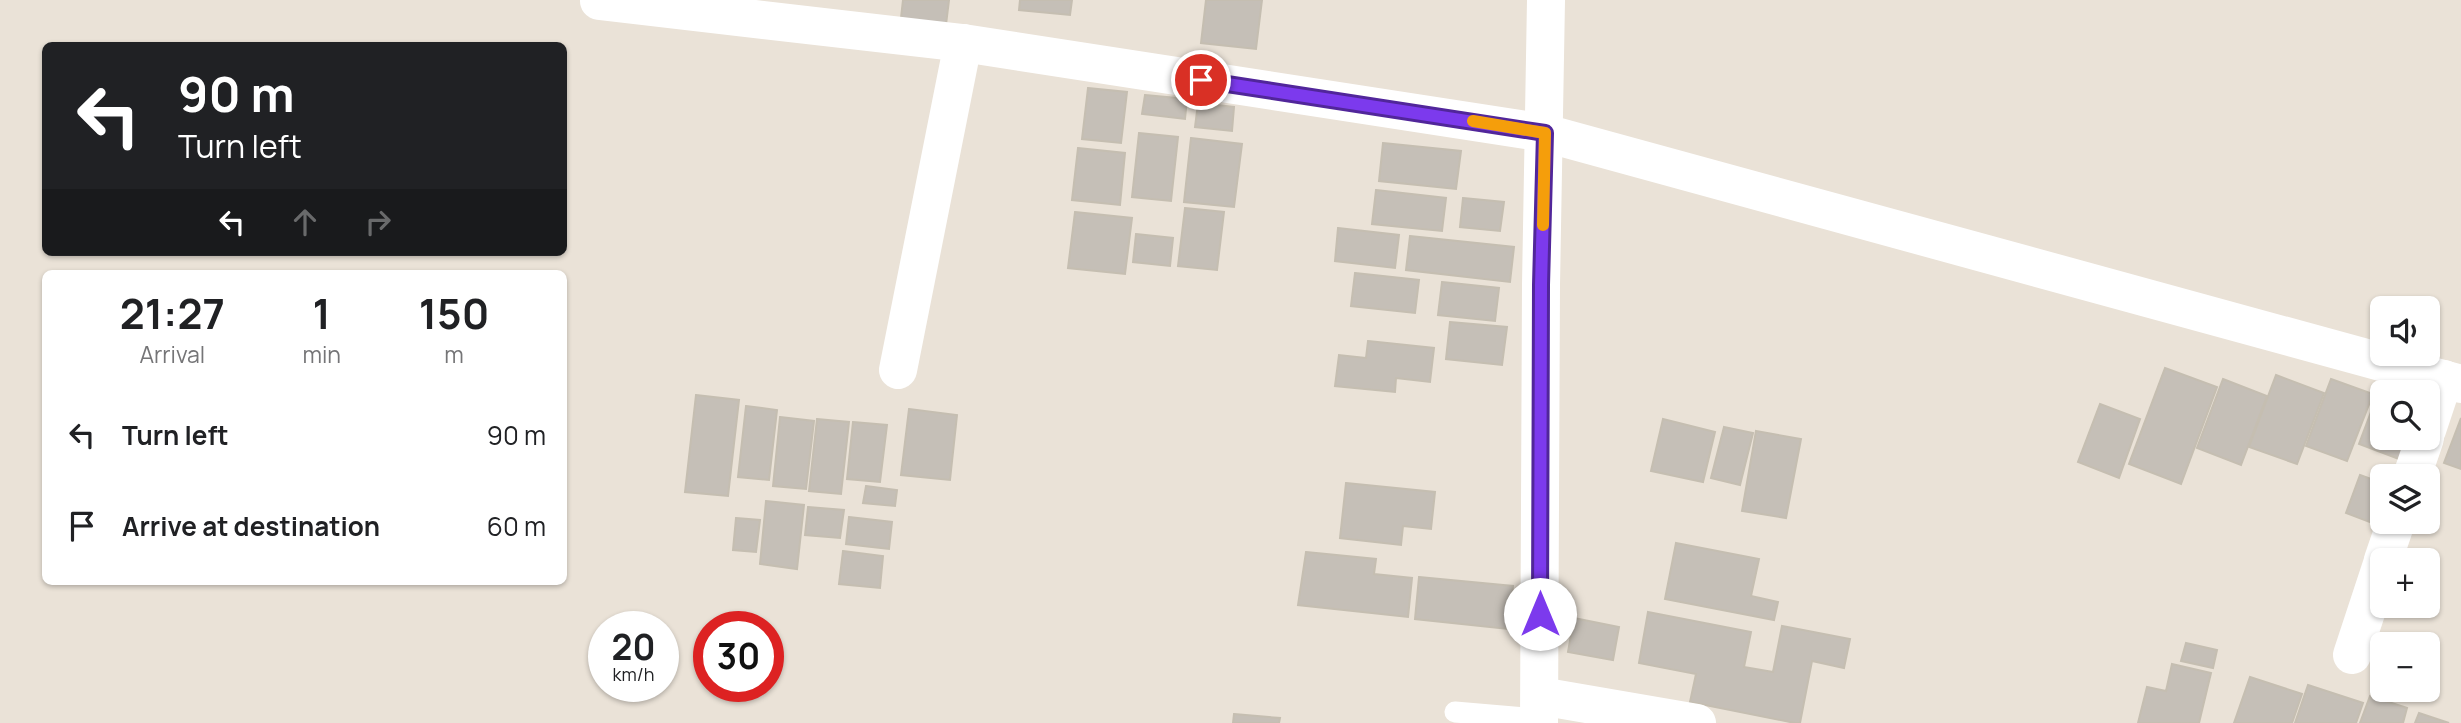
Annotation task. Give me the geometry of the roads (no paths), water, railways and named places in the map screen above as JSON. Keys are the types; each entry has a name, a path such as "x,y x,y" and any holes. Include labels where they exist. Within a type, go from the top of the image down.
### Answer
{"street":[{"path":"1546,0 1541,285 1539,713 1697,723"},
{"path":"599,1 963,43 1545,133 2453,382 2440,406"},
{"path":"898,370 963,43"},
{"path":"2351,655 2370,598"}],"lane":[{"path":"1455,712 1539,713"}]}
